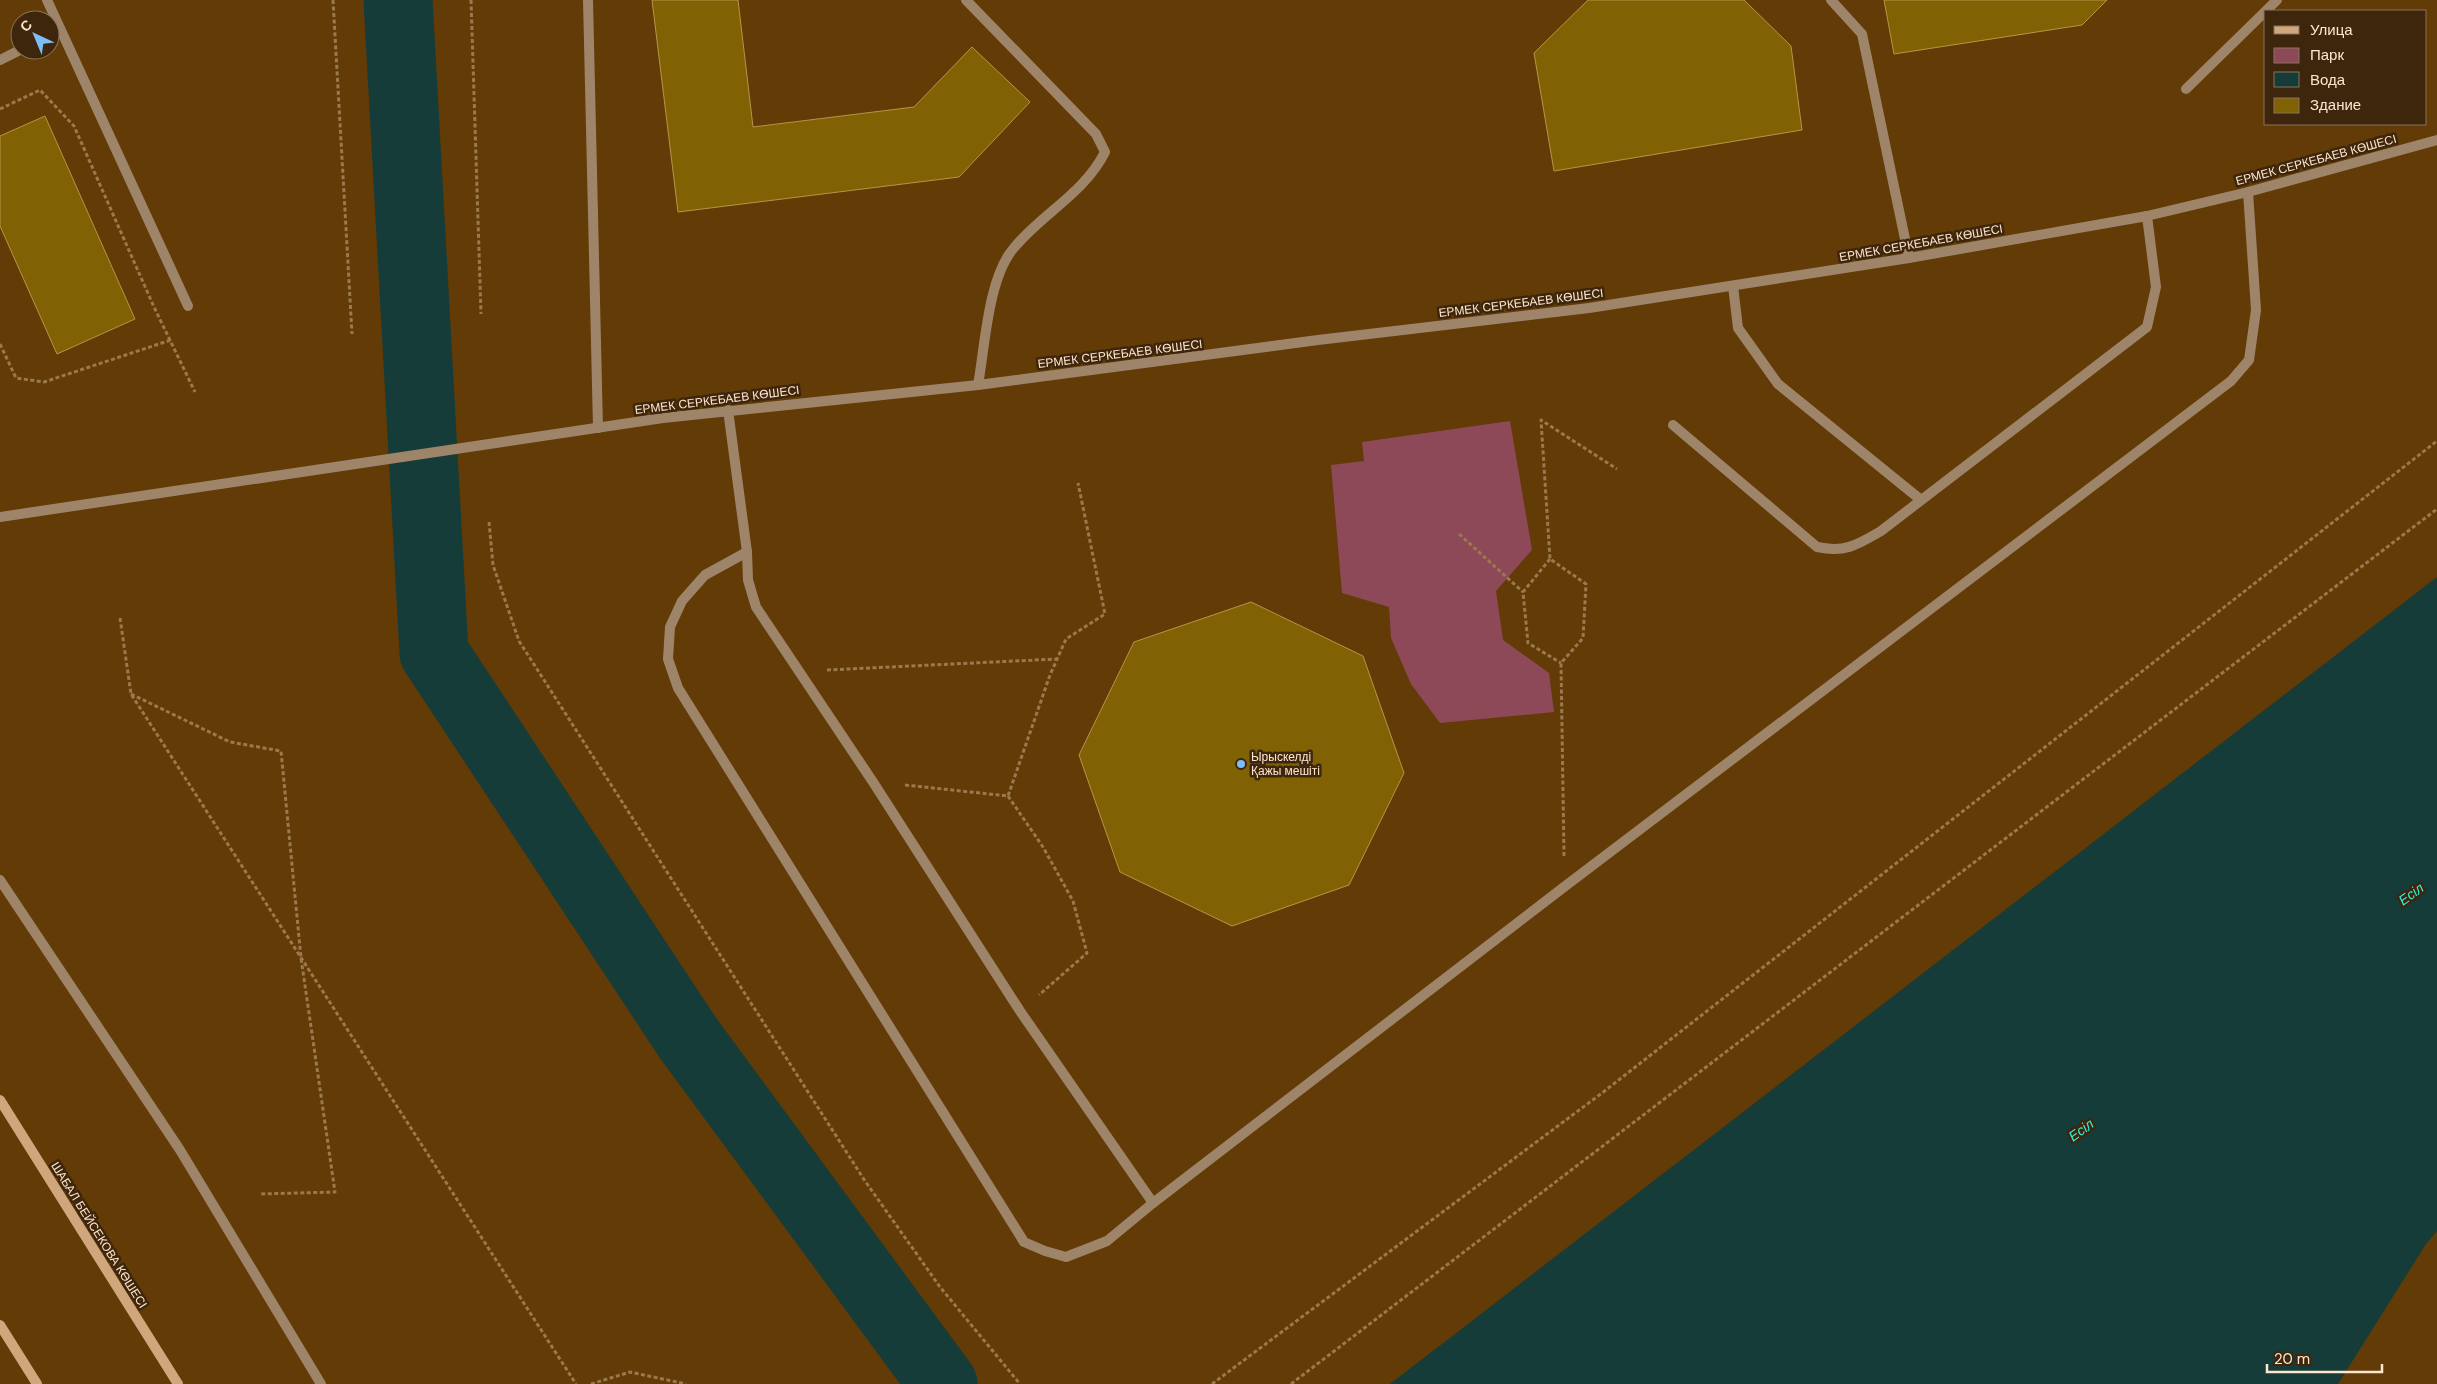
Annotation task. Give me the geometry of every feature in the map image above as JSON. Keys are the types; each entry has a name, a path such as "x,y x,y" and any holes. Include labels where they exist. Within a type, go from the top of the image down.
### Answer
{"main road":[{"name":"ШАБАЛ БЕЙСЕКОВА КӨШЕСІ","path":"0,1100 178,1384"},
{"path":"0,1325 36,1384"}],"street":[{"path":"588,0 598,428"},
{"path":"966,0 1096,134 1105,152 1095,171 1013,249 996,279 978,385"},
{"path":"1831,0 1862,34 1909,258"},
{"path":"2267,10 2277,0"},
{"path":"2186,89 2264,13"},
{"path":"60,29 188,306"},
{"name":"ЕРМЕК СЕРКЕБАЕВ КӨШЕСІ","path":"0,517 728,410 978,385 1327,339 1589,308 1733,286 1909,258 2147,216 2248,192 2437,140"},
{"path":"747,552 705,575 682,601 670,628 668,659 678,688 1024,1242 1066,1257 1107,1241 1153,1203 1564,887 2231,381 2249,360 2256,310 2248,192"},
{"path":"1673,425 1817,547 1835,551 1856,546 1881,531 2146,327 2156,287 2147,216"},
{"path":"1733,286 1738,328 1778,384 1920,500"},
{"path":"728,410 747,552 748,580 756,607 1020,1011 1153,1203"},
{"path":"0,880 180,1150 321,1384"}],"path":[{"path":"333,0 352,334"},
{"path":"471,0 481,314"},
{"path":"0,109 40,90 74,126 154,307 194,392"},
{"path":"0,344 16,378 44,382 171,340"},
{"path":"1523,592 1550,559 1541,420 1617,468"},
{"path":"1212,1384 1602,1093 2437,441"},
{"path":"1008,796 1057,659 1066,639 1105,614 1078,483"},
{"path":"1291,1384 2437,509"},
{"path":"489,522 493,565 519,641 865,1181 940,1287 1020,1384"},
{"path":"1460,534 1523,592 1528,643 1560,663"},
{"path":"1550,559 1586,584 1583,638 1560,663 1564,887"},
{"path":"120,618 130,694 576,1384"},
{"path":"799,671 1057,659"},
{"path":"130,694 230,742 281,752 301,958 335,1192 259,1194"},
{"path":"872,782 1008,796 1043,847 1073,901 1087,953 1020,1011"},
{"path":"591,1384 630,1372 686,1384"}],"green space":[{"path":"1510,421 1532,550 1496,591 1503,640 1549,673 1554,712 1440,723 1411,684 1391,638 1389,607 1342,593 1331,465 1364,461 1362,442"}],"water":[{"name":"Есіл","path":"2437,577 2437,1231 2426,1244 2338,1384 1390,1384"}],"building":[{"path":"652,0 738,0 753,127 914,107 972,47 1030,102 959,177 678,212"},
{"path":"1588,0 1744,0 1791,46 1802,130 1554,171 1534,53"},
{"path":"1884,0 2107,0 2082,25 1894,54"},
{"path":"45,116 135,319 57,354 0,226 0,136"},
{"name":"Ырыскелді Қажы мешіті","path":"1251,602 1363,656 1404,773 1349,885 1232,926 1120,872 1079,755 1134,642"}],"waterway":[{"path":"398,0 434,653 688,1038 943,1384"}],"place":[{"name":"Ырыскелді Қажы мешіті","path":"1241,764"}]}
